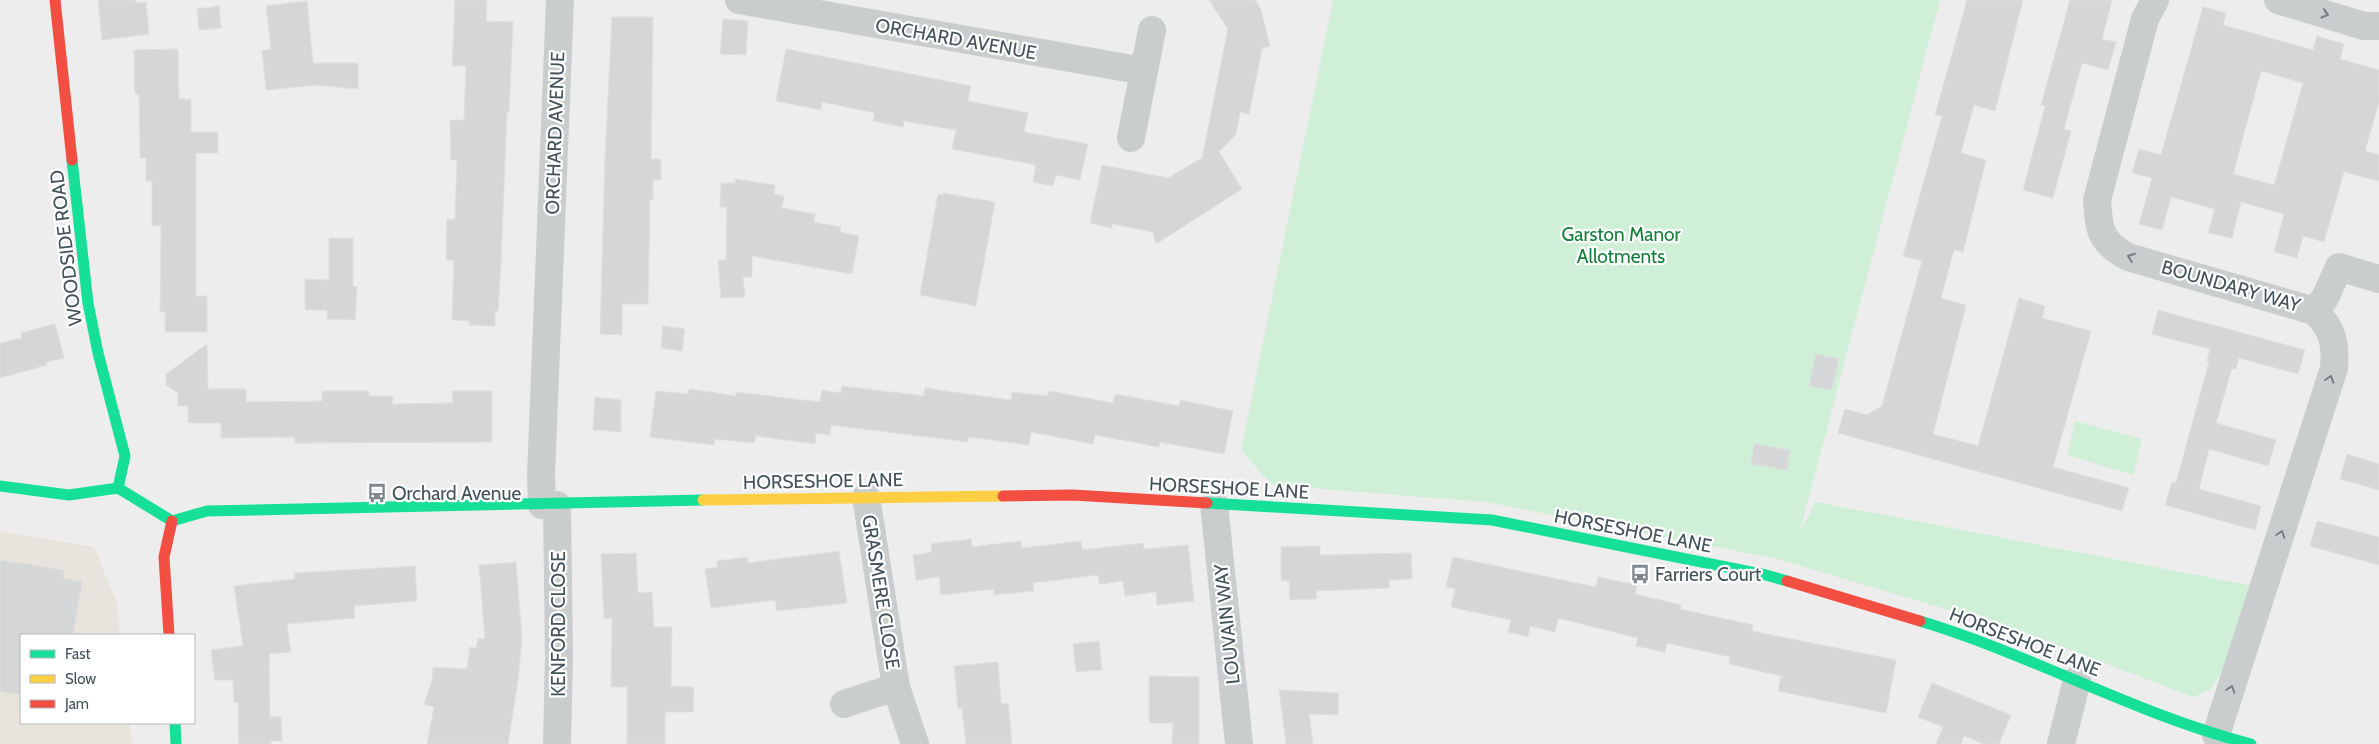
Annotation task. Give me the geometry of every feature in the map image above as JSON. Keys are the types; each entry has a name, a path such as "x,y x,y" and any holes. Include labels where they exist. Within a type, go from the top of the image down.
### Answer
{"street":[{"name":"WOODSIDE ROAD","path":"55,0 88,303 100,361 125,456 118,488"},
{"name":"ORCHARD AVENUE","path":"550,505 541,475 560,0"},
{"name":"ORCHARD AVENUE","path":"739,0 1144,71"},
{"name":"BOUNDARY WAY","path":"2155,0 2145,19 2097,200 2098,220 2103,238 2113,249 2128,257 2314,311 2324,320 2335,341 2334,368 2216,735"},
{"path":"2278,0 2364,26 2379,26"},
{"path":"1131,138 1152,30"},
{"path":"2314,311 2325,298 2338,267 2379,279"},
{"path":"0,486 69,495 118,488 172,521 164,557 169,634"},
{"name":"HORSESHOE LANE","path":"172,521 207,511 866,497 1073,495 1492,520 1746,571 1947,629 2077,680 2127,703 2216,735 2251,744"},
{"name":"GRASMERE CLOSE","path":"866,497 896,687 915,744"},
{"name":"LOUVAIN WAY","path":"1214,504 1240,744"},
{"name":"KENFORD CLOSE","path":"550,505 559,656 557,744"},
{"path":"2061,744 2077,680"},
{"name":"GRASMERE CLOSE","path":"844,704 896,687"},
{"path":"175,724 176,744"}],"shaded area":[{"path":"0,531 94,547 117,604 120,634 20,634 20,724 130,724 132,744 0,744"}],"green space":[{"name":"Garston Manor Allotments","path":"1333,0 1940,0 1800,531 1816,502 2254,586 2226,666 2210,690 2193,697 2026,633 1777,559 1486,502 1272,485 1241,450"},
{"path":"2075,421 2142,439 2133,475 2067,455"}],"building":[{"path":"98,0 135,0 136,3 146,2 149,34 102,40"},
{"path":"455,0 487,0 486,21 513,22 501,262 498,311 495,311 495,326 469,325 469,321 452,320 454,260 446,260 447,219 455,219 457,160 451,160 450,120 464,120 466,66 452,66"},
{"path":"1209,0 1255,0 1261,10 1270,46 1262,48 1249,114 1240,112 1236,134 1219,152 1242,189 1156,244 1153,232 1112,224 1112,228 1090,223 1102,165 1168,178 1202,158 1228,29"},
{"path":"1967,0 2023,0 1995,111 1974,105 1961,153 1986,160 1963,252 1954,250 1941,298 1966,305 1933,434 1978,446 2019,298 2045,306 2042,318 2091,331 2053,467 2129,488 2122,511 1838,433 1845,409 1867,415 1882,406 1922,261 1903,256 1942,116 1935,115"},
{"path":"2070,0 2112,0 2102,39 2116,42 2108,70 2082,63 2064,129 2071,131 2053,198 2023,190 2045,106 2041,105"},
{"path":"307,1 313,63 358,63 358,89 317,85 266,90 262,50 271,49 266,6"},
{"path":"219,6 221,28 199,30 197,9"},
{"path":"2203,7 2226,13 2223,25 2313,50 2317,36 2344,44 2340,59 2379,70 2379,102 2365,151 2379,155 2379,181 2344,172 2324,242 2303,236 2297,258 2274,252 2284,214 2241,202 2232,238 2208,233 2215,209 2171,197 2162,230 2139,224 2152,178 2132,173 2139,149 2161,155","holes":["2261,71 2303,83 2274,185 2233,174"]},
{"path":"612,17 653,17 651,159 661,159 661,180 653,180 653,200 650,200 648,304 622,304 622,335 600,334 605,158"},
{"path":"723,19 748,21 746,55 720,54"},
{"path":"178,49 179,99 191,99 191,132 218,132 218,153 196,153 196,296 207,296 207,332 165,332 165,312 160,312 161,226 152,226 152,181 146,181 146,158 140,158 139,94 135,94 134,50"},
{"path":"786,49 971,86 968,101 1028,113 1024,132 1088,144 1080,180 1056,175 1053,186 1033,182 1036,165 952,149 956,130 904,121 903,127 873,121 875,113 822,102 821,110 776,101"},
{"path":"735,179 775,185 774,194 784,196 782,208 815,214 814,222 841,227 840,232 859,236 852,274 752,256 752,277 743,277 745,297 721,298 718,260 726,260 727,207 720,207 721,183 735,183"},
{"path":"943,193 995,202 976,306 920,295 938,194 943,195"},
{"path":"329,238 353,238 353,286 357,287 355,320 327,319 327,310 305,310 305,279 329,280"},
{"path":"2158,310 2305,350 2298,374 2239,358 2236,369 2232,368 2216,423 2276,440 2268,466 2209,449 2199,489 2261,506 2255,530 2165,505 2172,482 2176,483 2209,362 2207,361 2210,349 2152,334"},
{"path":"55,324 64,358 46,362 47,365 0,378 0,343 22,338 21,333"},
{"path":"663,326 685,329 682,351 661,348"},
{"path":"207,344 208,389 246,389 246,402 322,401 322,391 369,391 369,396 393,396 392,404 453,403 452,391 492,391 492,442 295,443 295,437 221,438 221,423 188,423 188,406 178,406 178,393 166,385 166,374"},
{"path":"1816,354 1839,359 1832,390 1809,386"},
{"path":"842,386 924,396 925,388 1011,400 1012,392 1047,396 1049,391 1113,403 1115,394 1179,406 1180,400 1233,411 1224,454 1160,442 1159,447 1095,435 1093,444 1031,432 1029,445 968,437 968,442 831,425 830,435 816,433 815,444 756,436 754,443 715,439 714,445 650,437 656,391 688,394 689,389 736,396 736,392 820,402 822,390 841,393"},
{"path":"595,397 621,400 621,432 593,430"},
{"path":"1754,444 1790,450 1787,470 1751,464"},
{"path":"2347,454 2379,464 2379,490 2340,479"},
{"path":"2317,521 2379,537 2379,565 2310,546"},
{"path":"971,539 972,547 1021,541 1022,548 1081,541 1082,550 1143,543 1144,549 1188,545 1194,601 1157,605 1156,592 1125,596 1123,581 1099,584 1098,575 1033,583 1034,591 994,595 994,589 941,595 939,577 916,580 913,555 932,552 931,544"},
{"path":"1320,546 1320,555 1411,553 1412,579 1389,580 1389,588 1316,591 1317,599 1290,600 1289,581 1281,581 1281,547"},
{"path":"839,551 847,603 777,611 775,600 711,608 705,569 718,567 717,561 747,557 748,563"},
{"path":"636,553 638,593 652,592 654,627 672,627 671,686 694,687 693,712 665,712 665,744 627,744 627,687 611,687 612,618 604,619 601,554"},
{"path":"1453,557 1596,587 1598,577 1637,585 1635,594 1681,605 1680,609 1753,625 1752,631 1896,660 1886,713 1778,691 1781,676 1729,664 1730,657 1667,643 1665,652 1636,646 1638,638 1558,618 1555,632 1530,626 1528,637 1508,632 1511,620 1451,607 1455,589 1446,587"},
{"path":"0,560 64,570 63,578 82,582 73,634 20,634 20,695 0,691"},
{"path":"516,562 522,640 508,744 427,744 434,707 424,704 432,681 433,667 467,669 470,647 476,648 478,639 485,638 479,565"},
{"path":"415,566 417,601 354,606 355,618 287,624 291,652 269,654 270,717 281,717 282,741 271,741 271,744 239,744 238,702 234,702 233,680 215,680 211,650 243,646 234,586 295,579 294,573"},
{"path":"1099,641 1102,670 1076,672 1073,644"},
{"path":"998,662 1001,704 1008,703 1012,744 966,744 962,708 958,708 954,666"},
{"path":"1149,676 1199,677 1199,744 1172,744 1173,723 1149,723"},
{"path":"1932,683 2011,715 1999,744 1984,744 1964,736 1961,744 1936,744 1943,727 1918,717"},
{"path":"1279,690 1339,693 1338,715 1309,714 1313,744 1286,744"}],"traffic: fast":[{"path":"72,160 88,303 98,353 125,456 118,488"},
{"path":"0,486 69,495 118,488 172,521"},
{"path":"172,521 207,511 703,500"},
{"path":"1207,503 1492,520 1766,575 1787,581"},
{"path":"1920,621 2003,650 2167,717 2251,744"},
{"path":"175,724 176,744"}],"traffic: slow":[{"path":"703,500 1003,496"}],"traffic: jam":[{"path":"55,0 72,160"},
{"path":"1003,496 1073,495 1207,503"},
{"path":"169,634 164,557 172,521"},
{"path":"1787,581 1920,621"}],"place":[{"name":"Orchard Avenue","path":"377,493"},
{"name":"Farriers Court","path":"1640,574"}]}
